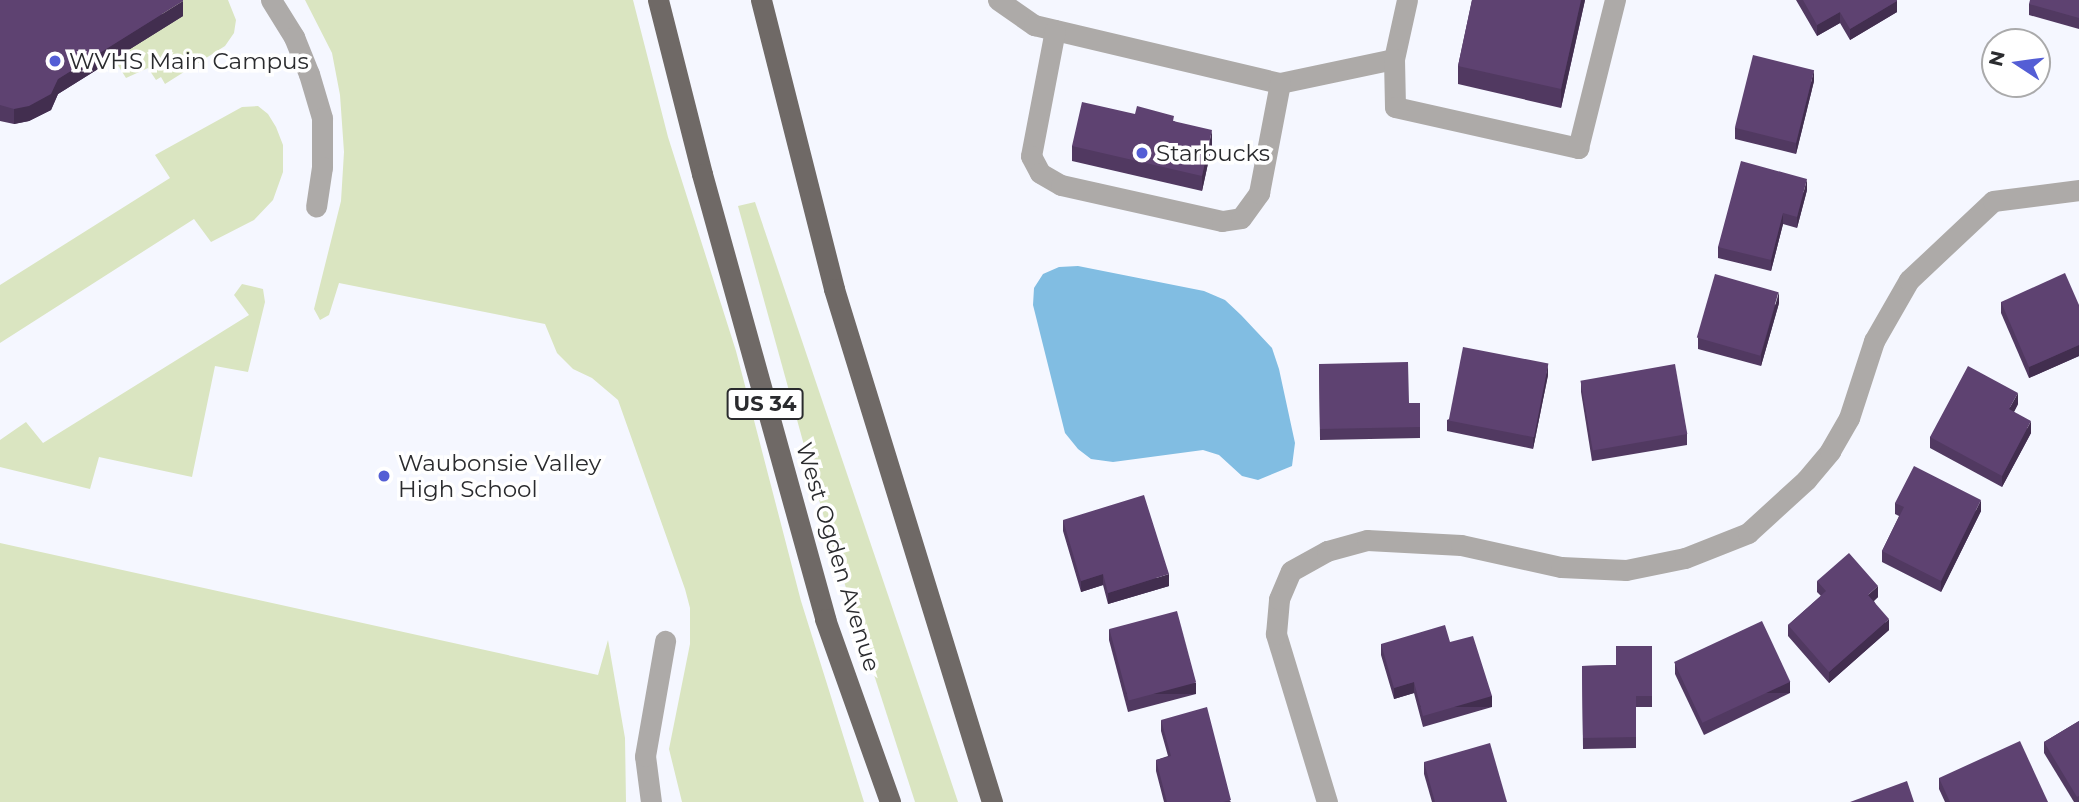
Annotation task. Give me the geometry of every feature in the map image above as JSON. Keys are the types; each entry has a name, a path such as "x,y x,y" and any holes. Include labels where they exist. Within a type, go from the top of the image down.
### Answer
{"main road":[{"name":"West Ogden Avenue","path":"658,0 702,174 825,619 890,802"},
{"path":"761,0 841,314 992,802"}],"street":[{"path":"271,0 294,37 322,118 322,167 316,207"},
{"path":"998,0 1034,25 1280,83 1394,59"},
{"path":"1407,0 1394,59 1395,107 1578,148 1615,0"},
{"path":"1055,30 1031,156 1040,173 1061,185 1222,221 1241,218 1259,193 1280,83"},
{"path":"1327,802 1276,634 1279,599 1291,571 1327,551 1367,540 1461,545 1561,567 1626,570 1685,558 1748,533 1806,480 1830,451 1849,418 1874,341 1909,280 1993,201 2079,190"},
{"path":"651,802 645,756 665,641"}],"green space":[{"path":"173,0 228,0 236,20 234,33 225,46 165,84 161,77 156,80 148,68 126,78 114,59"},
{"path":"305,0 633,0 668,137 736,351 801,601 864,802 682,802 669,749 690,644 690,608 685,589 618,400 592,378 573,369 557,353 545,324 339,283 329,315 320,320 314,309 341,201 344,152 340,95 332,53"},
{"path":"258,106 268,114 283,145 283,172 273,200 254,220 211,242 194,219 0,343 0,285 170,178 155,155 242,107"},
{"path":"755,202 958,802 915,802 828,532 738,206"},
{"path":"242,284 263,289 265,302 248,372 215,366 192,477 99,457 90,489 0,467 0,440 26,422 43,443 249,315 234,295"},
{"path":"0,543 598,675 608,640 625,738 626,802 0,802"}],"water":[{"path":"1078,266 1204,291 1225,300 1272,348 1295,443 1292,466 1258,480 1242,476 1219,455 1203,450 1113,462 1091,459 1078,449 1065,433 1033,305 1034,288 1043,274 1059,267"}],"building":[{"name":"WVHS Main Campus","path":"0,0 183,1 58,79 51,94 29,106 14,109 0,105"},
{"path":"1472,0 1581,0 1561,89 1458,66"},
{"path":"1803,0 1897,1 1850,29 1840,12 1817,25"},
{"path":"2030,0 2079,0 2079,18 2029,4"},
{"path":"1753,55 1814,70 1796,143 1735,128"},
{"name":"Starbucks","path":"1082,102 1135,114 1137,106 1174,116 1173,121 1212,130 1202,176 1072,146"},
{"path":"1741,161 1807,179 1797,217 1783,213 1771,260 1718,247"},
{"path":"2065,273 2079,305 2079,345 2029,367 2001,302"},
{"path":"1715,274 1778,292 1760,356 1697,337"},
{"path":"1463,347 1548,364 1534,437 1449,421"},
{"path":"1408,362 1409,403 1420,403 1420,427 1320,429 1319,364"},
{"path":"1675,364 1687,434 1593,451 1580,381"},
{"path":"1968,366 2018,393 2009,409 2031,421 2002,476 1930,437"},
{"path":"1914,466 1981,500 1941,581 1882,551 1904,507 1895,503"},
{"path":"1144,495 1169,574 1108,593 1103,574 1081,581 1063,520"},
{"path":"1849,553 1878,586 1868,595 1889,619 1829,672 1788,625 1826,591 1817,581"},
{"path":"1177,611 1196,682 1129,701 1109,629"},
{"path":"1762,621 1790,682 1702,723 1674,662"},
{"path":"1445,625 1450,642 1473,636 1492,696 1423,716 1414,682 1394,688 1381,644"},
{"path":"1616,646 1652,646 1652,696 1636,696 1636,737 1583,738 1582,666 1616,665"},
{"path":"1207,707 1231,800 1167,802 1156,760 1171,756 1161,720"},
{"path":"2079,721 2079,796 2077,797 2044,742"},
{"path":"2020,741 2048,802 1950,802 1939,778"},
{"path":"1490,743 1507,802 1435,802 1424,762"},
{"path":"1907,781 1914,802 1850,802"}],"place":[{"name":"WVHS Main Campus","path":"55,61"},
{"name":"Starbucks","path":"1142,153"},
{"name":"Waubonsie Valley High School","path":"384,476"}]}
